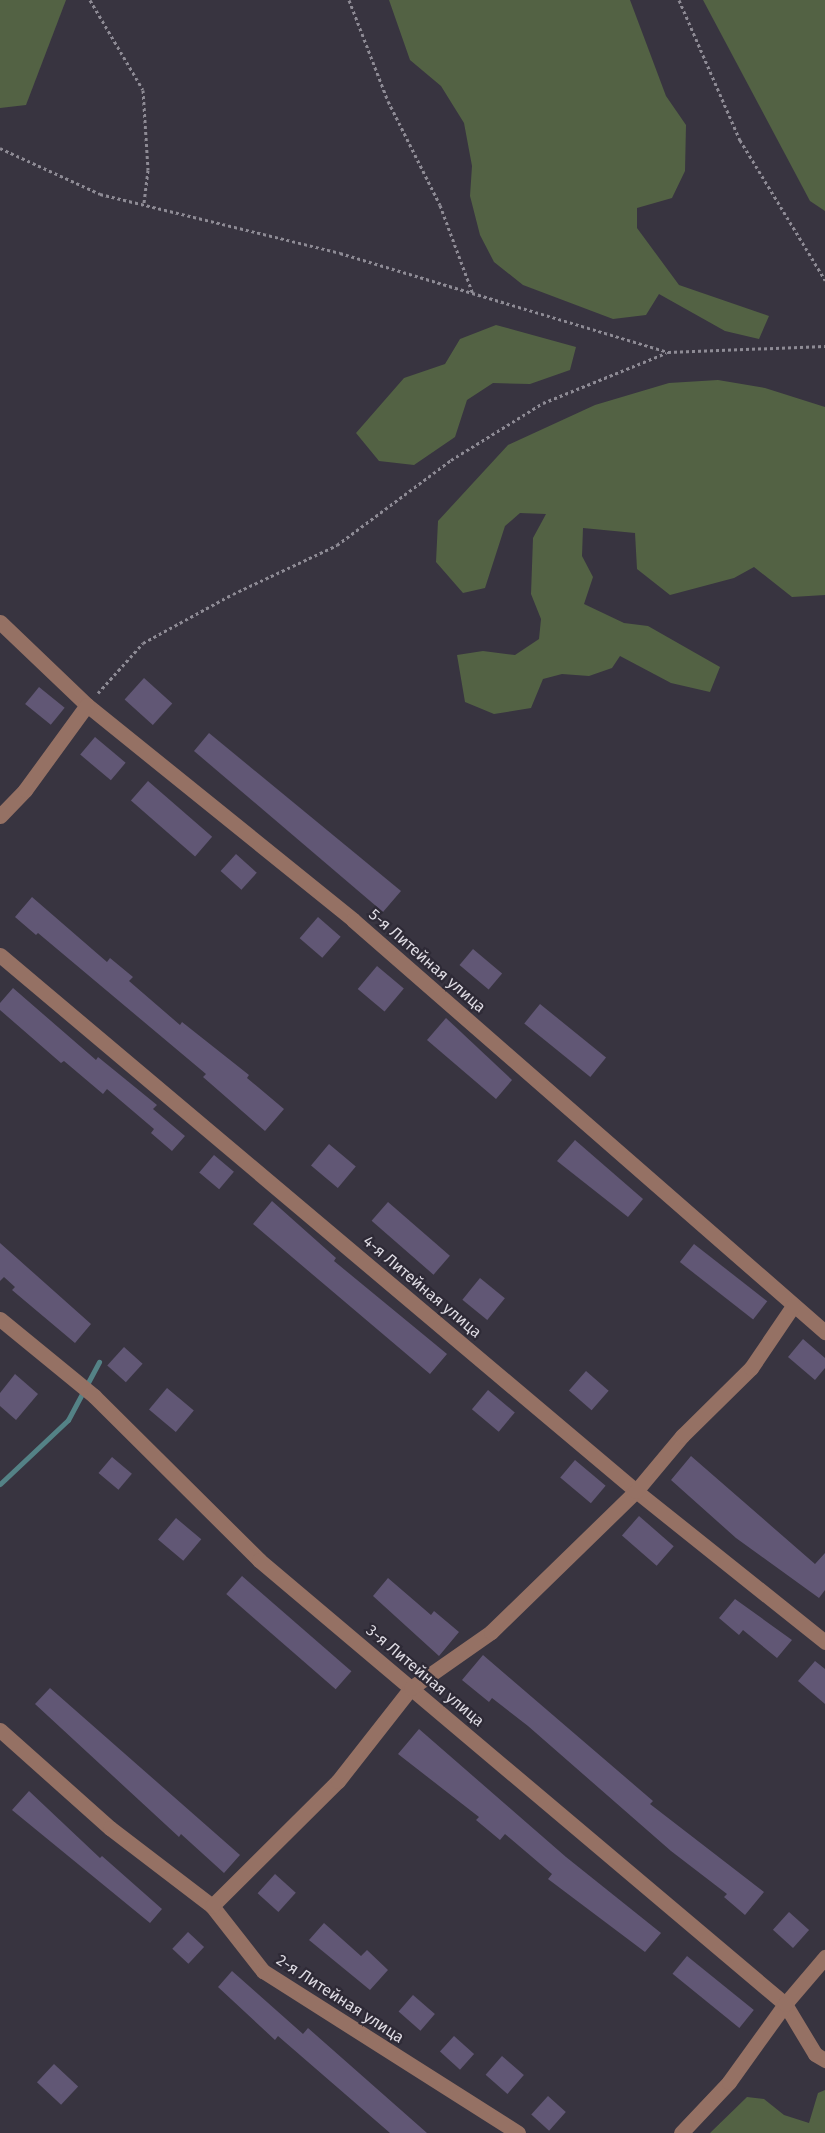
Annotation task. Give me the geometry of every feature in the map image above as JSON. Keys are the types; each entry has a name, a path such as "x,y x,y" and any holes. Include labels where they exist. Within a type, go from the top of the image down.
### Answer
{"street":[{"name":"5-я Литейная улица","path":"0,622 87,705 353,920 766,1277 793,1306 825,1332"},
{"path":"0,816 25,790 87,705"},
{"name":"4-я Литейная улица","path":"0,955 636,1491 825,1642"},
{"path":"212,1906 338,1781 411,1688 491,1632 636,1491 682,1436 751,1368 793,1306"},
{"name":"3-я Литейная улица","path":"0,1319 94,1396 259,1560 785,2004 815,2054 825,2060"},
{"name":"2-я Литейная улица","path":"0,1730 110,1828 212,1906 263,1971 518,2133"},
{"path":"681,2133 729,2082 785,2004 825,1957"}],"path":[{"path":"90,0 143,90 148,170 144,205"},
{"path":"349,0 388,101 440,205 473,294"},
{"path":"679,0 740,140 825,280"},
{"path":"0,148 100,194 340,253 668,352 825,346"},
{"path":"87,705 143,644 233,594 337,545 451,460 543,403 668,352"}],"green space":[{"path":"0,0 66,0 26,105 0,108"},
{"path":"389,0 630,0 666,96 686,125 685,171 672,198 637,208 637,228 679,285 769,316 759,339 725,331 659,294 646,315 613,319 523,285 494,262 480,235 470,196 472,166 464,123 441,86 410,60"},
{"path":"703,0 825,0 825,211 810,201"},
{"path":"496,325 576,347 570,370 530,384 493,383 467,400 455,437 414,465 379,461 356,433 404,378 445,364 460,339"},
{"path":"718,380 765,388 825,407 825,595 792,597 754,567 734,578 670,595 637,569 635,533 583,528 582,556 593,577 584,604 624,623 648,626 720,667 710,692 671,683 620,656 612,668 589,676 562,674 543,679 531,708 494,714 465,702 457,655 483,651 515,655 539,639 541,619 531,594 533,538 546,514 520,513 505,526 485,588 463,593 436,562 438,521 508,445 595,405 669,383"},
{"path":"825,2090 825,2133 710,2133 747,2097 764,2099 784,2115 809,2123 818,2093"}],"building":[{"path":"144,678 172,703 153,725 125,700"},
{"path":"39,687 65,708 51,725 25,704"},
{"path":"209,733 401,891 383,912 194,751"},
{"path":"95,737 126,763 111,780 80,755"},
{"path":"148,781 212,837 195,856 131,801"},
{"path":"236,854 257,873 241,890 221,871"},
{"path":"32,897 107,962 110,958 133,977 129,981 180,1025 182,1022 249,1075 247,1078 284,1109 265,1131 203,1077 206,1074 38,933 36,935 15,917"},
{"path":"318,917 341,937 322,958 300,938"},
{"path":"473,949 502,973 489,990 460,965"},
{"path":"377,966 404,988 385,1011 358,989"},
{"path":"13,988 96,1060 98,1057 157,1105 153,1109 185,1136 172,1151 151,1133 154,1129 107,1089 103,1094 64,1061 61,1063 0,1010 0,1003"},
{"path":"540,1004 606,1057 590,1077 524,1023"},
{"path":"446,1018 512,1080 496,1099 427,1040"},
{"path":"575,1140 643,1199 628,1217 557,1161"},
{"path":"329,1144 356,1166 338,1188 311,1165"},
{"path":"214,1155 234,1172 219,1189 199,1173"},
{"path":"272,1201 336,1258 334,1261 447,1354 430,1374 253,1224"},
{"path":"388,1202 450,1256 433,1275 372,1221"},
{"path":"0,1243 91,1324 75,1343 12,1290 15,1287 4,1277 0,1281"},
{"path":"694,1244 767,1301 753,1319 680,1262"},
{"path":"480,1278 505,1298 487,1320 462,1300"},
{"path":"803,1339 825,1358 825,1368 815,1380 788,1357"},
{"path":"124,1347 143,1364 126,1382 107,1366"},
{"path":"586,1371 609,1391 592,1410 569,1391"},
{"path":"15,1374 38,1394 16,1420 0,1406 0,1393"},
{"path":"167,1388 194,1410 176,1432 149,1409"},
{"path":"488,1390 515,1412 499,1432 472,1409"},
{"path":"691,1456 815,1564 825,1553 825,1590 819,1598 736,1538 671,1480"},
{"path":"112,1457 132,1474 118,1490 99,1473"},
{"path":"575,1460 606,1486 591,1503 560,1478"},
{"path":"639,1516 674,1546 657,1566 622,1536"},
{"path":"176,1518 201,1539 183,1561 158,1539"},
{"path":"242,1576 351,1671 336,1689 226,1594"},
{"path":"388,1578 431,1615 434,1611 459,1632 439,1656 373,1596"},
{"path":"735,1599 792,1640 777,1658 743,1630 739,1635 719,1618"},
{"path":"483,1655 653,1801 650,1804 764,1892 745,1915 724,1897 727,1894 671,1851 528,1726 492,1698 489,1702 462,1680"},
{"path":"815,1661 825,1669 825,1704 798,1681"},
{"path":"50,1688 240,1855 224,1873 181,1834 179,1837 35,1704"},
{"path":"419,1729 566,1857 661,1933 645,1952 548,1879 552,1874 505,1834 500,1840 476,1820 479,1817 398,1754"},
{"path":"29,1791 100,1858 102,1856 162,1909 150,1923 12,1810"},
{"path":"275,1874 296,1893 278,1912 258,1893"},
{"path":"789,1912 809,1930 793,1948 773,1930"},
{"path":"324,1923 361,1956 367,1950 388,1970 370,1990 309,1940"},
{"path":"188,1932 204,1947 188,1964 172,1949"},
{"path":"687,1956 754,2010 739,2028 673,1974"},
{"path":"232,1971 303,2034 308,2028 427,2133 390,2133 278,2036 275,2040 218,1987"},
{"path":"413,1995 435,2014 420,2031 399,2012"},
{"path":"454,2036 474,2054 460,2070 440,2052"},
{"path":"502,2056 524,2075 507,2094 486,2075"},
{"path":"54,2064 78,2087 61,2105 37,2082"},
{"path":"548,2096 566,2112 549,2131 531,2115"}],"waterway":[{"path":"0,1484 68,1420 99,1362"}]}
